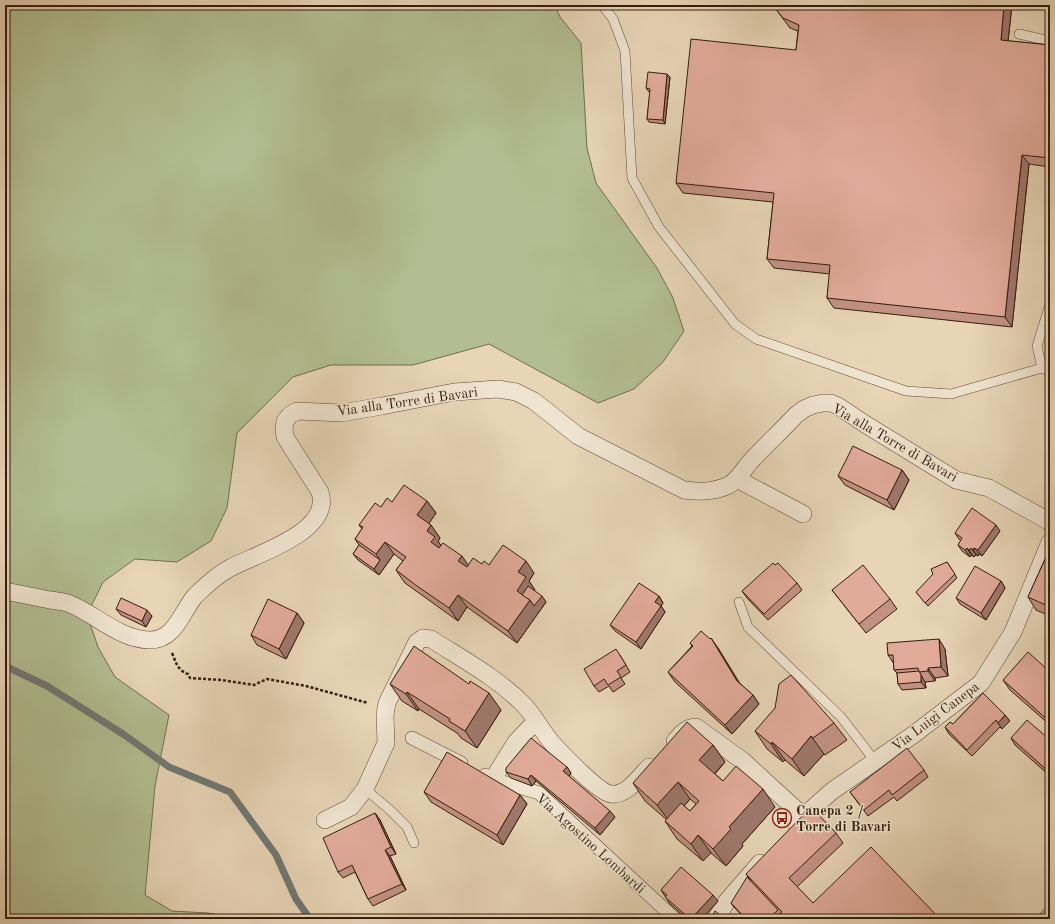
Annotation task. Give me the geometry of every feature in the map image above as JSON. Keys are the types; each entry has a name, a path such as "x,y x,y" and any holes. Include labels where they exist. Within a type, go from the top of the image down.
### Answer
{"street":[{"name":"Via alla Torre di Bavari","path":"151,640 167,634 173,629 194,598 212,580 230,568 285,543 310,525 320,512 323,499 320,492 285,436 285,421 290,415 297,411 341,413 454,392 498,389 516,392 534,401 578,436 684,490 700,492 717,489 730,484 737,479 751,461 796,415 813,405 831,403 956,480 988,488 1050,522"},
{"path":"737,479 803,514"},
{"name":"Via Luigi Canepa","path":"787,832 832,791 913,735 981,683 1013,632 1050,543"},
{"path":"5,591 70,604 124,634 151,640"},
{"path":"326,820 351,807 365,789 386,743 385,714 387,703 417,642 422,638 431,639 502,685 524,705 552,742 582,773 603,791 610,794 617,794 625,790 678,737 691,727 696,727 743,761 803,816"},
{"path":"494,779 516,742 536,721"},
{"name":"Via Agostino Lombardi","path":"412,738 494,779 539,793 675,919"},
{"path":"716,919 728,901 772,848"}],"lane":[{"path":"602,5 613,19 625,51 632,178 659,227 735,324 756,339 906,391 951,394 1046,370 1037,346 1050,304"},
{"path":"1019,34 1050,41"},
{"path":"739,602 748,627 841,717 875,761"},
{"path":"365,789 407,826 414,843"}],"path":[{"path":"151,640 172,653 177,667 188,674 190,678 222,680 254,685 267,679 306,686 375,704"}],"green space":[{"path":"5,5 555,5 560,17 581,43 587,148 596,183 657,268 673,298 684,331 663,362 634,389 598,403 489,344 413,365 331,365 293,377 237,433 227,508 211,541 177,562 135,559 103,582 87,615 98,647 115,677 169,715 155,786 145,895 172,911 208,913 237,919 5,919"},
{"path":"1050,902 1050,919 1036,919"}],"building":[{"path":"774,5 1004,5 1001,40 1050,45 1050,158 1022,155 1005,317 827,298 830,265 767,259 774,193 676,183 691,39 796,50 799,25 783,18"},
{"path":"648,72 667,74 663,120 647,119 650,89 646,88"},
{"path":"853,446 902,470 887,500 838,476"},
{"path":"404,485 427,501 417,515 431,525 427,531 435,537 431,542 439,548 443,543 462,556 458,561 467,567 473,558 482,564 484,561 489,565 503,545 526,561 518,572 526,577 517,591 530,600 508,631 458,595 449,608 417,586 396,570 406,557 385,542 376,554 355,539 363,527 359,525 375,503 381,507 387,498 392,502"},
{"path":"972,508 996,525 978,550 974,548 973,550 971,548 969,550 967,548 965,550 958,545 962,538 955,533"},
{"path":"359,545 380,560 374,569 353,554"},
{"path":"1050,548 1050,607 1028,597"},
{"path":"947,562 955,574 925,603 916,592 933,574 931,569"},
{"path":"773,563 775,565 778,563 797,583 764,614 742,591"},
{"path":"863,565 890,599 859,624 832,590"},
{"path":"975,566 1001,581 981,613 956,598"},
{"path":"639,583 659,596 655,602 661,606 636,642 610,625"},
{"path":"528,586 542,596 534,606 530,600 522,595"},
{"path":"121,598 147,610 142,621 116,609"},
{"path":"268,599 297,613 279,649 251,635"},
{"path":"701,631 710,639 711,638 737,681 753,695 725,725 668,672 693,646 690,643"},
{"path":"939,639 941,667 928,668 928,671 919,672 918,668 894,670 893,655 888,655 887,643"},
{"path":"414,646 469,684 470,681 489,693 465,731 449,721 450,719 407,692 406,694 390,684"},
{"path":"616,649 626,665 617,671 621,677 608,685 604,679 594,686 584,669"},
{"path":"1028,652 1050,672 1050,722 1003,680"},
{"path":"919,671 921,675 921,682 898,684 897,673"},
{"path":"791,675 834,723 813,738 811,736 792,759 772,742 771,744 755,731 775,708 779,684"},
{"path":"983,693 1005,715 998,723 996,720 967,750 945,727 950,722 953,724"},
{"path":"1027,720 1050,740 1050,773 1011,738"},
{"path":"687,722 713,745 699,760 723,781 736,766 763,789 729,827 731,829 713,849 698,835 691,844 665,821 681,803 690,811 699,801 678,782 657,805 633,783"},
{"path":"531,738 567,767 563,771 610,811 595,828 531,775 528,779 506,772 506,768"},
{"path":"907,748 924,770 892,795 889,790 864,810 850,792"},
{"path":"447,752 520,795 497,835 424,792"},
{"path":"811,807 836,833 789,878 813,903 871,847 940,919 775,919 782,912 746,874"},
{"path":"375,813 391,847 385,850 402,884 368,899 352,865 338,872 323,838"},
{"path":"681,867 713,895 691,919 665,897 667,895 661,890"},
{"path":"747,877 778,910 768,919 746,919 731,903"},
{"path":"715,911 725,919 710,919"}],"waterway":[{"path":"5,666 47,686 123,734 169,767 230,792 276,855 296,899 310,919"}],"place":[{"name":"Canepa 2 / Torre di Bavari","path":"782,818"}]}
